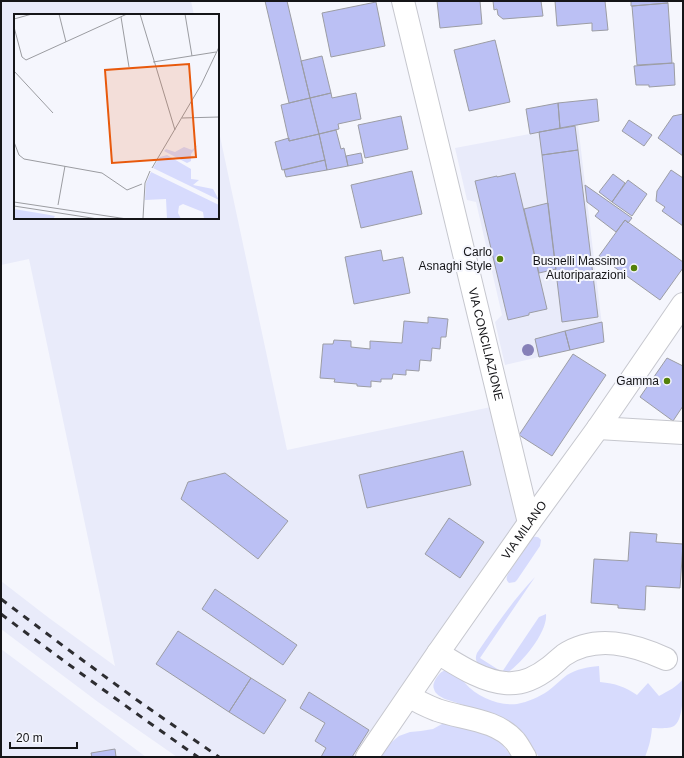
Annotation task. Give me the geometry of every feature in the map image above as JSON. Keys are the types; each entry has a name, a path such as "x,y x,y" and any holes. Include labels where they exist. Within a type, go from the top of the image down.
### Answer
{"street":[{"name":"VIA CONCILIAZIONE","path":"403,1 529,523"},
{"name":"VIA MILANO","path":"367,757 438,653 598,428 683,304"},
{"path":"598,428 683,433"},
{"path":"438,653 472,672 488,679 504,683 528,681 538,676 562,656 576,648 591,644 619,644 650,652 666,659"},
{"path":"409,696 420,703 438,710 473,719 503,731 514,741 525,757"}],"shaded area":[{"path":"1,1 191,1 194,14 14,14 14,219 219,219 219,132 287,450 491,407 518,520 357,757 177,757 98,702 1,629 1,581 115,666 29,259 1,265"},
{"path":"578,125 604,342 505,365 495,322 502,315 476,202 467,200 455,148"},
{"path":"533,537 539,537 541,540 540,546 517,580 509,583 507,581 508,574"},
{"path":"535,577 480,658 502,672 539,617 546,614 546,621 538,638 520,662 507,673 491,670 481,666 477,663 477,653 512,604"},
{"path":"1,649 146,757 1,757"},
{"path":"599,666 600,682 620,686 637,695 648,683 659,696 675,687 683,679 680,718 674,726 670,728 652,728 650,743 645,757 539,757 523,734 506,719 445,699 437,694 433,686 437,676 443,671 449,670 456,673 470,688 489,700 503,704 517,704 529,701 545,693 571,673 590,667"},
{"path":"453,722 498,739 512,757 379,757 388,745 399,736 410,732 433,729 442,724"}],"building":[{"path":"265,1 287,1 310,98 289,103"},
{"path":"437,1 480,1 482,24 440,28"},
{"path":"493,1 541,1 543,16 503,19 498,15 497,9 494,10"},
{"path":"555,1 605,1 608,30 592,31 592,23 557,26"},
{"path":"631,1 667,1 668,3 631,6"},
{"path":"376,2 385,46 331,57 322,13"},
{"path":"668,3 672,63 637,65 632,6"},
{"path":"495,40 510,102 469,111 454,50"},
{"path":"322,56 331,93 310,98 301,61"},
{"path":"674,63 675,85 649,87 649,85 636,85 634,66"},
{"path":"331,93 332,98 356,93 361,119 338,124 339,129 319,134 310,98"},
{"path":"310,98 319,134 289,141 281,105"},
{"path":"597,99 599,121 560,128 558,103"},
{"path":"558,103 560,128 530,134 526,109"},
{"path":"683,114 683,156 658,138 673,116"},
{"path":"401,116 408,149 365,158 358,125"},
{"path":"629,120 652,135 644,146 622,131"},
{"path":"575,126 578,150 542,155 539,132"},
{"path":"336,130 341,149 344,148 348,166 327,170 319,134"},
{"path":"319,134 325,160 282,170 275,142 289,138 289,141"},
{"path":"578,150 598,317 562,322 542,155"},
{"path":"361,153 363,163 348,166 346,156"},
{"path":"325,160 327,170 286,177 284,170"},
{"path":"671,170 683,178 683,226 662,211 665,207 656,201 657,191"},
{"path":"412,171 422,214 361,228 351,185"},
{"path":"515,173 547,309 508,320 475,181"},
{"path":"613,174 625,183 612,202 599,192"},
{"path":"628,180 647,194 632,216 612,202"},
{"path":"585,185 632,218 628,223 625,220 616,232 595,216 599,211 587,202"},
{"path":"548,203 556,269 539,273 524,209"},
{"path":"625,220 683,262 683,268 660,300 599,256"},
{"path":"381,250 383,261 403,257 410,293 354,304 345,257"},
{"path":"428,317 448,319 446,337 441,337 440,349 432,348 431,361 420,360 419,371 406,370 406,375 393,374 392,379 381,379 381,382 371,381 371,387 334,382 335,379 320,378 323,344 333,344 334,340 351,341 351,347 370,349 370,341 402,343 404,321 428,323"},
{"path":"602,322 604,342 570,350 565,331"},
{"path":"565,331 570,350 539,357 535,339"},
{"path":"573,354 606,375 552,456 519,435"},
{"name":"Gamma","path":"667,358 683,366 683,406 673,421 640,397"},
{"path":"463,451 471,485 367,508 359,475"},
{"path":"225,473 288,521 258,559 181,499 188,482"},
{"path":"449,518 484,542 460,578 425,554"},
{"path":"630,532 657,534 656,542 683,544 680,588 646,586 645,610 618,608 618,605 591,603 594,559 628,561"},
{"path":"215,589 297,645 283,665 202,609"},
{"path":"178,631 251,678 229,712 156,664"},
{"path":"251,678 286,700 264,734 229,712"},
{"path":"309,692 369,730 352,757 321,757 326,748 315,741 325,723 300,708"},
{"path":"115,749 116,757 92,757 91,753"}],"railway":[{"path":"1,599 137,700 219,757"},
{"path":"1,614 99,687 198,757"}],"place":[{"name":"Carlo Asnaghi Style","path":"500,259"},
{"name":"Busnelli Massimo Autoriparazioni","path":"634,268"},
{"name":"Gamma","path":"667,381"}]}
